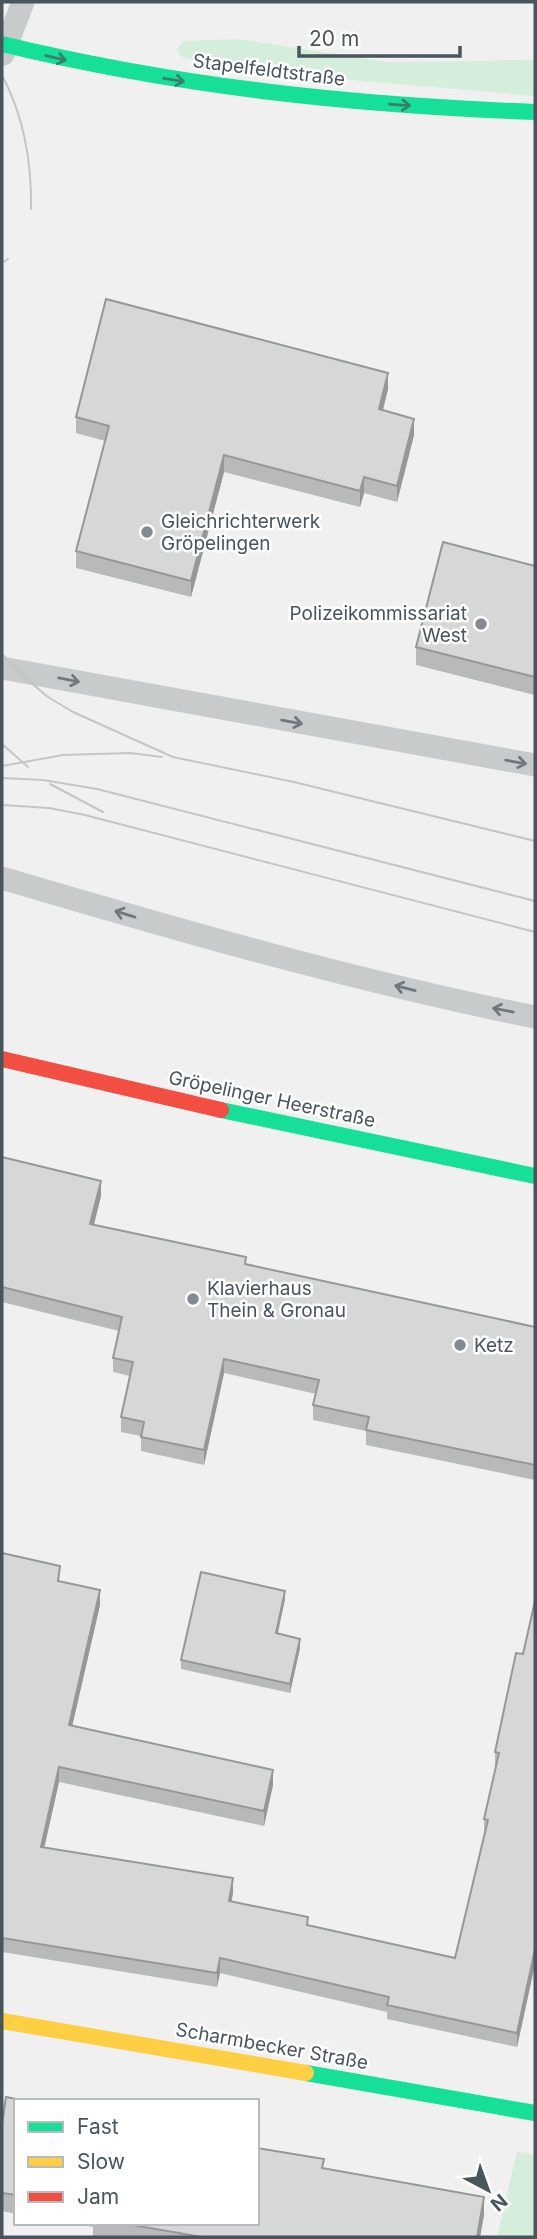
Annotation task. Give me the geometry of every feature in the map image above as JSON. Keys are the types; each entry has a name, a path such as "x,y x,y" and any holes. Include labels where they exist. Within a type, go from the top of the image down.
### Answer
{"main road":[{"name":"Stapelfeldtstraße","path":"3,44 106,69 277,96 482,111 535,112"},
{"name":"Gröpelinger Heerstraße","path":"2,1059 191,1104 535,1176"},
{"name":"Scharmbecker Straße","path":"2,2021 535,2113"}],"lane":[{"path":"3,44 23,2"},
{"path":"2,668 535,765"},
{"path":"2,878 190,934 535,1017"}],"green space":[{"path":"240,39 387,62 535,60 535,96 282,74 183,58 176,50 184,41"},
{"path":"517,2151 535,2155 535,2237 497,2237"}],"building":[{"path":"106,299 388,373 379,409 414,419 397,486 364,477 360,491 224,455 191,581 76,551 109,426 76,417"},
{"name":"Polizeikommissariat West","path":"443,542 535,566 535,677 416,647"},
{"path":"2,1157 101,1181 90,1224 246,1257 245,1264 535,1327 535,1465 366,1430 369,1417 313,1405 319,1380 224,1359 204,1450 141,1437 144,1422 121,1417 133,1362 113,1358 122,1317 2,1287"},
{"path":"2,1553 60,1566 58,1581 100,1590 69,1725 273,1770 264,1811 59,1767 41,1847 233,1878 229,1901 308,1917 307,1925 455,1958 488,1820 484,1819 499,1753 495,1752 516,1653 523,1654 535,1601 535,1949 517,2033 387,2005 389,1997 220,1958 217,1973 2,1938"},
{"path":"201,1572 285,1591 276,1633 300,1639 290,1684 181,1660"},
{"path":"6,2097 16,2099 14,2195 2,2193 2,2124"},
{"path":"259,2148 324,2159 322,2168 484,2197 477,2237 202,2237 133,2225 259,2225"}],"tram line":[{"path":"2,75 16,107 25,140 31,209"},
{"path":"2,263 8,259"},
{"path":"2,654 48,697 73,712 173,757 294,782 535,841"},
{"path":"2,744 28,767"},
{"path":"2,766 63,755 130,753 162,757"},
{"path":"2,778 43,780 97,789 535,901"},
{"path":"50,784 103,812"},
{"path":"2,805 49,808 85,815 535,932"}],"traffic: fast":[{"path":"2,44 135,72 267,92 535,112"},
{"path":"221,1110 535,1176"},
{"path":"306,2073 535,2113"}],"traffic: slow":[{"path":"2,2021 306,2073"}],"traffic: jam":[{"path":"2,1059 221,1110"}],"place":[{"name":"Gleichrichterwerk Gröpelingen","path":"147,532"},
{"name":"Polizeikommissariat West","path":"481,624"},
{"name":"Klavierhaus Thein & Gronau","path":"193,1299"},
{"name":"Ketz","path":"460,1345"}]}
